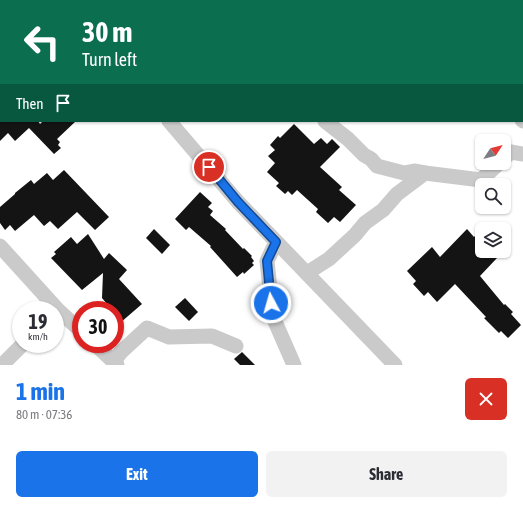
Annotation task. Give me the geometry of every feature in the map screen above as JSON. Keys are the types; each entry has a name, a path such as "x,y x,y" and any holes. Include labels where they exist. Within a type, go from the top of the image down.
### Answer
{"street":[{"path":"170,122 238,202 395,365"},
{"path":"326,122 348,139 377,166 404,173 414,171 481,180 492,170"},
{"path":"511,152 523,154"},
{"path":"307,273 329,259 355,235 365,223 383,210 397,194 425,173"},
{"path":"276,242 267,261 273,317 294,365"},
{"path":"0,246 48,301"},
{"path":"64,317 72,324"},
{"path":"104,353 115,363 121,352 147,328 169,337 212,336 236,346"},
{"path":"2,365 14,353"}],"building":[{"path":"0,122 39,122 40,124 42,122 75,122 57,139 60,142 58,145 61,148 54,154 29,128 15,141 8,133 0,141"},
{"path":"294,124 314,144 321,138 327,144 332,139 340,147 320,167 342,187 339,190 356,205 340,222 334,217 328,223 316,212 318,209 297,190 292,195 288,191 285,194 276,186 279,183 267,172 275,163 268,156 275,150 270,145 278,136 280,138"},
{"path":"64,170 109,217 95,230 77,212 58,229 50,221 44,226 34,215 15,231 10,225 5,230 0,223 0,207 31,180 34,184 47,173 53,180"},
{"path":"200,192 212,203 208,207 213,211 210,215 226,229 225,230 243,249 244,248 252,256 251,257 254,261 252,263 254,265 244,274 243,272 237,277 210,247 211,246 189,227 186,230 175,219"},
{"path":"154,229 170,245 162,254 146,238"},
{"path":"467,229 474,237 475,236 475,258 497,258 480,276 504,305 505,304 513,312 511,314 521,325 508,338 501,331 499,333 484,318 486,317 455,284 437,302 428,292 424,296 413,284 416,281 407,271 432,247 440,257"},
{"path":"88,234 104,259 109,253 127,270 119,279 142,304 124,320 124,301 104,301 102,298 103,273 82,290 51,258 56,254 54,252 71,237 77,244"},
{"path":"185,298 198,312 189,321 175,307"},
{"path":"242,352 255,365 240,365 234,359"}],"route":[{"path":"209,167 238,202 276,242 267,261 271,303"}]}
